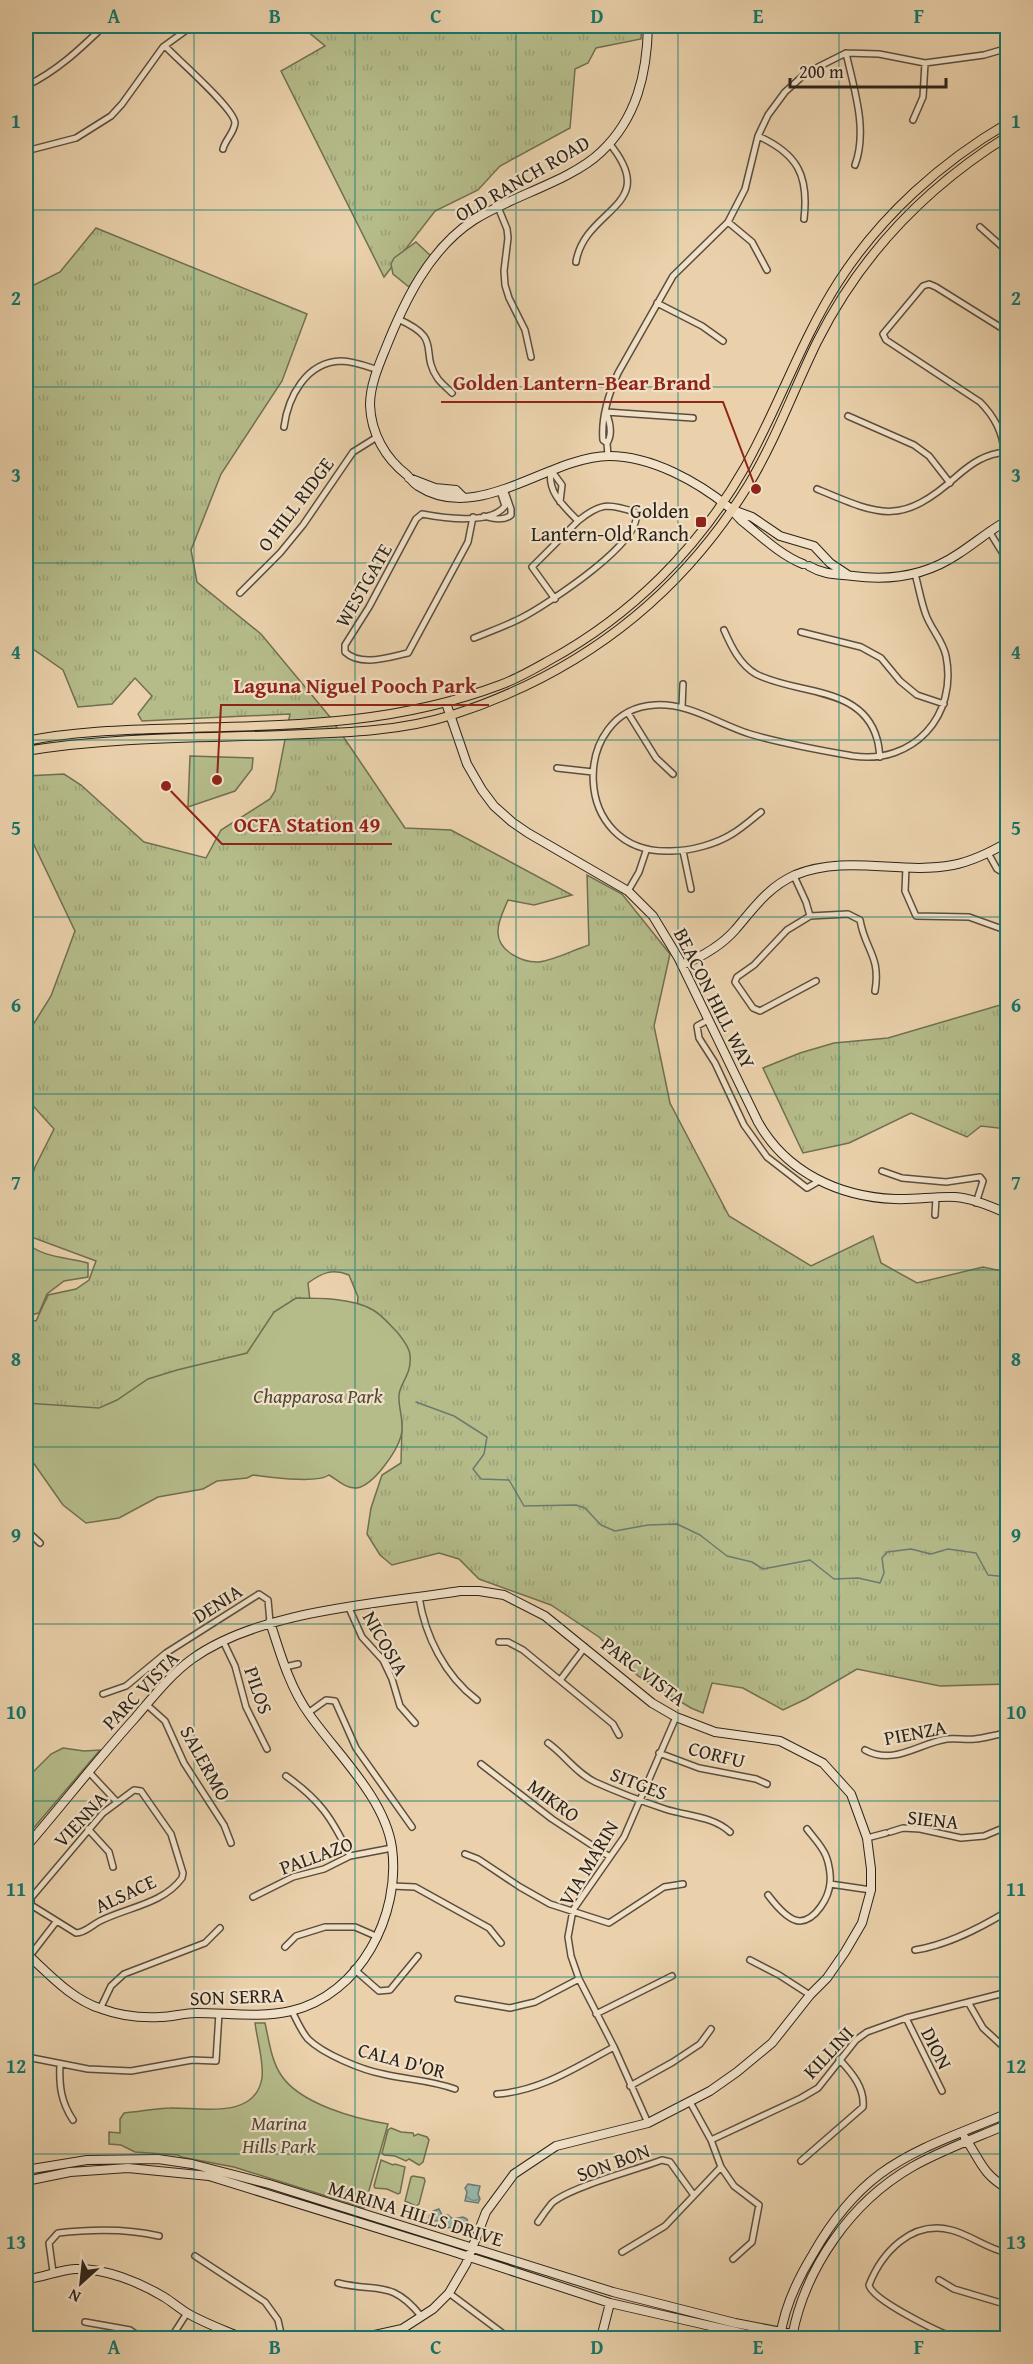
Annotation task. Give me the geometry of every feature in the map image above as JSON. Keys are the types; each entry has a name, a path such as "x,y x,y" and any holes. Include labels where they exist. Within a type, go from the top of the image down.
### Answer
{"main road":[{"path":"26,741 81,732 250,726 379,717 446,703 503,684 523,675 596,632 643,595 671,568 723,503 756,446 818,315 864,247 905,201 930,178 960,153 1008,123"},
{"path":"26,751 76,744 341,732 391,727 450,716 514,692 575,661 618,631 675,581 703,549 732,509 766,453 819,338 863,268 895,228 930,193 971,160 1008,136"}],"street":[{"path":"26,86 68,61 104,26"},
{"path":"26,151 76,138 111,116 165,46 192,26"},
{"name":"OLD RANCH ROAD","path":"648,26 647,60 639,94 626,120 600,153 574,171 508,201 473,220 442,249 415,285 398,319 378,370 370,403 377,437 398,469 409,478 435,488 456,490 462,496 486,495 570,463 608,456 638,459 659,465 676,473 732,509"},
{"path":"165,46 191,74 206,84 212,94 234,117 234,128 223,149"},
{"path":"608,456 610,423 606,412 612,386 618,373 673,276 728,222 745,189 758,136 768,115 785,92 806,73 846,54 879,54 925,63 984,55 1008,48"},
{"path":"846,54 861,128 859,156 855,165"},
{"path":"913,120 923,97 925,63"},
{"path":"758,136 775,143 792,158 803,176 806,200 804,219"},
{"path":"576,262 581,243 602,218 619,203 627,188 627,168 609,142"},
{"path":"498,207 507,229 508,238 504,271 505,285 525,330 531,357"},
{"path":"728,222 752,242 767,270"},
{"path":"980,227 1008,252"},
{"path":"817,489 868,510 903,511 924,502 974,461 984,456 1006,452 999,429 980,402 886,340 883,333 923,286 929,284 936,286 1008,332"},
{"path":"657,303 702,326 723,341"},
{"path":"398,319 415,327 427,339 432,366 438,380 452,393"},
{"path":"284,427 286,410 293,395 304,378 313,371 338,361 348,361 378,370"},
{"path":"606,412 693,418"},
{"path":"848,416 914,445 928,456 950,483"},
{"name":"O HILL RIDGE","path":"240,593 280,553 303,525 353,452 377,437"},
{"path":"551,470 561,484 560,502"},
{"path":"551,470 550,482 554,494 578,521"},
{"path":"484,516 499,512 505,506 502,490"},
{"name":"WESTGATE","path":"473,517 468,542 408,653 377,660 351,658 345,652 345,645 369,607 416,519 422,514 452,519 473,517 484,516 492,519 507,518 512,509 502,490"},
{"path":"554,494 562,491"},
{"path":"474,638 513,622 555,598 582,580 613,551 635,525 637,513 607,505 591,510 532,567 555,598"},
{"path":"732,509 739,519 778,550 806,565 834,576 883,579 915,574 939,565 1008,520"},
{"path":"732,509 752,517 780,536 814,546 849,576"},
{"path":"989,531 1008,562"},
{"path":"761,812 731,835 683,851 646,851 623,839 607,823 593,794 593,772 601,742 608,731 628,714 642,707 654,705 682,707 752,734 868,759 908,747 934,725 944,704 947,676 946,654 926,615 915,574"},
{"path":"724,630 734,652 755,673 779,682 830,695 851,704 867,718 877,738 880,757"},
{"path":"801,632 861,646 881,658 900,681 917,695 944,704"},
{"path":"682,707 683,684"},
{"name":"BEACON HILL WAY","path":"446,703 471,773 494,806 528,833 628,891 653,916 682,965 768,1141 786,1160 838,1190 878,1198 958,1197 1008,1214"},
{"path":"628,714 656,758 673,774"},
{"path":"557,768 593,772"},
{"path":"682,965 714,949 734,931 757,902 794,876 836,865 934,868 954,865 988,853 1008,842"},
{"path":"628,891 639,872 646,851"},
{"path":"683,851 691,889"},
{"path":"988,853 998,869 1008,876"},
{"path":"906,867 905,891 916,916 969,917 1008,931"},
{"path":"794,876 810,916"},
{"path":"816,981 760,1011 753,1008 735,982 737,977 754,965 787,930 810,916 840,914 859,917 865,940 876,963 875,991"},
{"path":"708,1020 697,1026 699,1038 715,1063 744,1125 767,1157 807,1188 819,1181"},
{"path":"882,1171 902,1178 946,1182 980,1178 983,1181 976,1203"},
{"path":"935,1215 936,1197"},
{"path":"26,1530 40,1543"},
{"name":"PARC VISTA","path":"26,1847 146,1704 192,1659 223,1641 270,1622 460,1591 504,1595 545,1616 652,1703 676,1717 714,1731 780,1741 823,1763 851,1794 867,1838 871,1869 871,1890 862,1923 827,1978 810,1995 772,2043 737,2072 690,2102 648,2123 556,2146 514,2174 486,2212 473,2248 450,2293"},
{"name":"DENIA","path":"103,1694 126,1686 173,1649 259,1594 268,1600 270,1622"},
{"path":"419,1597 426,1626 449,1673 477,1700"},
{"name":"NICOSIA","path":"349,1608 362,1637 383,1660 392,1679 400,1706 415,1723"},
{"name":"SON SERRA","path":"28,1955 77,1998 100,2009 131,2017 219,2013 263,2015 292,2011 316,2001 340,1985 378,1937 388,1913 392,1886 392,1848 388,1833 361,1781 308,1713 285,1667 270,1622"},
{"name":"PILOS","path":"223,1641 235,1666 246,1707 267,1749"},
{"path":"499,1642 508,1642 517,1646 561,1679 613,1724 619,1735"},
{"path":"561,1679 585,1647"},
{"path":"285,1667 298,1664"},
{"path":"308,1713 326,1700 335,1701 356,1748 412,1827"},
{"name":"SALERMO","path":"146,1704 165,1721 184,1763 224,1825 231,1843"},
{"name":"VIA MARIN","path":"648,2123 614,2047 579,1979 571,1956 568,1937 573,1910 624,1837 676,1717"},
{"name":"PIENZA","path":"865,1750 872,1755 891,1756 907,1754 948,1739 976,1739 1008,1733"},
{"name":"SITGES","path":"548,1743 592,1780 639,1800 723,1825 730,1832"},
{"name":"CORFU","path":"659,1753 699,1768 756,1779 767,1784"},
{"name":"MIKRO","path":"481,1764 552,1819 610,1857"},
{"path":"88,1771 116,1801"},
{"path":"286,1776 310,1794 334,1823 350,1856"},
{"name":"VIENNA","path":"56,1922 31,1905 31,1898 88,1829 116,1801 134,1790 138,1790 171,1834 181,1863 182,1878"},
{"name":"SIENA","path":"867,1838 903,1828 920,1829 961,1838 984,1836 1008,1826"},
{"path":"88,1829 109,1852 113,1867"},
{"path":"768,1895 785,1913 800,1921 815,1914 830,1884 827,1858 823,1849 807,1829"},
{"name":"PALLAZO","path":"253,1897 293,1877 324,1869 350,1856 392,1848"},
{"path":"465,1854 478,1859 550,1904 609,1923 664,1887 683,1884"},
{"name":"ALSACE","path":"56,1922 79,1933 100,1921 156,1899 182,1878"},
{"path":"830,1884 871,1890"},
{"path":"392,1886 415,1887 489,1928 501,1943"},
{"path":"915,1950 929,1948 985,1925 1008,1911"},
{"path":"28,1955 56,1922"},
{"path":"285,1947 296,1936 325,1927 355,1927 378,1937"},
{"path":"100,2009 111,1986 124,1974 205,1943 220,1928"},
{"path":"354,1969 379,1991 390,1990 418,1956"},
{"path":"750,1960 810,1995"},
{"path":"596,2014 672,1976"},
{"path":"458,1999 510,2008 535,2002 579,1979"},
{"name":"KILLINI","path":"711,2140 818,2088 839,2059 867,2029 1008,1992"},
{"path":"968,2002 983,2028 1008,2051"},
{"name":"CALA D'OR","path":"292,2011 309,2039 325,2052 382,2074 436,2082 455,2090"},
{"path":"27,2057 88,2069 131,2072 192,2060 216,2061 219,2013"},
{"name":"DION","path":"906,2018 942,2091"},
{"path":"630,2086 700,2044 711,2029"},
{"path":"497,2094 515,2093 543,2085 614,2047"},
{"path":"801,2161 863,2107 864,2095 849,2069 839,2059"},
{"path":"60,2064 59,2083 64,2105 73,2120"},
{"path":"690,2102 711,2140 721,2167 734,2186 759,2205 752,2242 733,2259"},
{"path":"780,2335 788,2303 801,2272 839,2214 879,2175 933,2144 1008,2113"},
{"path":"792,2336 798,2309 814,2271 845,2222 885,2184 939,2153 1008,2124"},
{"path":"962,2133 978,2163 996,2182 1008,2189"},
{"name":"MARINA HILLS DRIVE","path":"26,2170 87,2160 158,2159 192,2164 269,2184 613,2292 780,2335 792,2336"},
{"name":"SON BON","path":"538,2222 552,2203 559,2199 662,2160 670,2162 693,2194"},
{"path":"622,2252 665,2226 721,2167"},
{"name":"MARINA HILLS DRIVE","path":"26,2181 70,2172 128,2168 209,2176 610,2302 763,2338"},
{"path":"956,2338 927,2326 874,2294 869,2289 875,2272 893,2246 918,2231 934,2228 950,2230 1008,2253"},
{"path":"53,2272 49,2243 57,2233 98,2229 142,2232 159,2236"},
{"path":"195,2256 265,2301 278,2320 282,2338"},
{"path":"26,2279 77,2269 106,2273 133,2282 162,2296 187,2313 242,2338"},
{"path":"939,2280 954,2289 1008,2305"},
{"path":"338,2283 396,2292 408,2300 421,2316"},
{"path":"601,2338 613,2292"},
{"path":"367,2338 402,2329 433,2309 450,2293 509,2338"},
{"path":"171,2338 187,2313"},
{"path":"85,2322 130,2330 142,2338"}],"green space":[{"path":"301,26 642,26 641,39 596,48 588,63 575,69 570,128 500,166 478,190 435,211 384,277 281,71 325,46"},
{"path":"96,228 307,314 282,381 221,474 191,550 197,582 261,634 330,717 405,828 451,830 572,895 534,905 508,900 498,931 506,950 519,958 539,962 589,945 587,875 622,894 670,954 654,1026 670,1103 729,1216 811,1266 873,1236 881,1263 917,1283 983,1267 1007,1272 1007,1684 940,1686 857,1669 783,1710 743,1688 712,1683 703,1713 638,1676 599,1637 551,1605 479,1579 459,1559 439,1553 392,1565 380,1555 367,1534 371,1508 382,1475 401,1463 402,1422 357,1309 358,1297 349,1275 343,1273 327,1273 308,1283 310,1301 261,1363 102,1419 26,1405 26,1319 36,1321 48,1295 76,1289 89,1280 96,1261 26,1235 26,1195 35,1167 54,1129 26,1098 26,1036 51,996 75,931 26,828 26,776 64,774 81,785 144,842 206,858 221,830 270,799 275,791 290,714 142,721 138,714 152,696 135,678 112,704 78,707 63,670 30,647 26,647 26,289 60,272"},
{"path":"416,242 431,256 409,287 393,274 391,264 394,258"},
{"path":"190,756 253,758 252,769 235,791 188,807"},
{"path":"1007,1003 1007,1129 981,1126 967,1137 911,1113 849,1143 803,1153 763,1068 800,1053 834,1043 888,1038"},
{"path":"26,1243 48,1255 88,1263 88,1277 64,1281 47,1294 39,1313 26,1316"},
{"name":"Chapparosa Park","path":"296,1298 336,1300 365,1306 386,1320 409,1350 408,1373 399,1395 401,1436 390,1458 370,1481 364,1486 353,1488 329,1475 323,1478 304,1479 253,1475 247,1478 217,1481 203,1489 158,1497 119,1518 86,1523 63,1505 30,1458 31,1449 28,1440 32,1432 26,1423 26,1403 99,1408 117,1400 148,1379 247,1353 274,1312"},
{"path":"63,1748 84,1751 100,1750 26,1837 26,1779 51,1754"},
{"name":"Marina Hills Park","path":"255,2023 265,2023 275,2063 281,2075 301,2094 345,2114 388,2124 364,2208 234,2167 178,2155 135,2152 121,2145 109,2144 109,2132 120,2133 120,2119 124,2113 165,2108 224,2109 249,2101 257,2092 262,2078"},
{"path":"391,2128 413,2133 414,2136 418,2134 427,2137 429,2140 423,2162 419,2165 409,2159 406,2161 382,2153 388,2130"},
{"path":"381,2160 405,2167 400,2193 375,2188"},
{"path":"413,2176 424,2178 425,2181 419,2204 416,2206 405,2201"}],"water":[{"path":"468,2184 480,2186 478,2203 465,2201 467,2192 465,2188"},
{"path":"439,2209 442,2215 448,2215 453,2219 463,2217 467,2219 469,2228 462,2233 454,2227 446,2228 443,2220 429,2219 430,2212"}],"waterway":[{"path":"416,1402 454,1416 487,1437 484,1454 473,1469 481,1479 509,1480 524,1506 576,1505 585,1508 601,1525 615,1531 648,1525 677,1524 700,1535 727,1556 752,1562 763,1569 810,1560 834,1579 858,1578 880,1583 884,1573 882,1558 887,1552 911,1549 931,1554 948,1549 976,1553 988,1575 1008,1577"}],"place":[{"name":"Golden Lantern-Bear Brand","path":"756,489"},
{"name":"Golden Lantern-Old Ranch","path":"701,522"},
{"name":"Laguna Niguel Pooch Park","path":"217,780"},
{"name":"OCFA Station 49","path":"166,786"}]}
